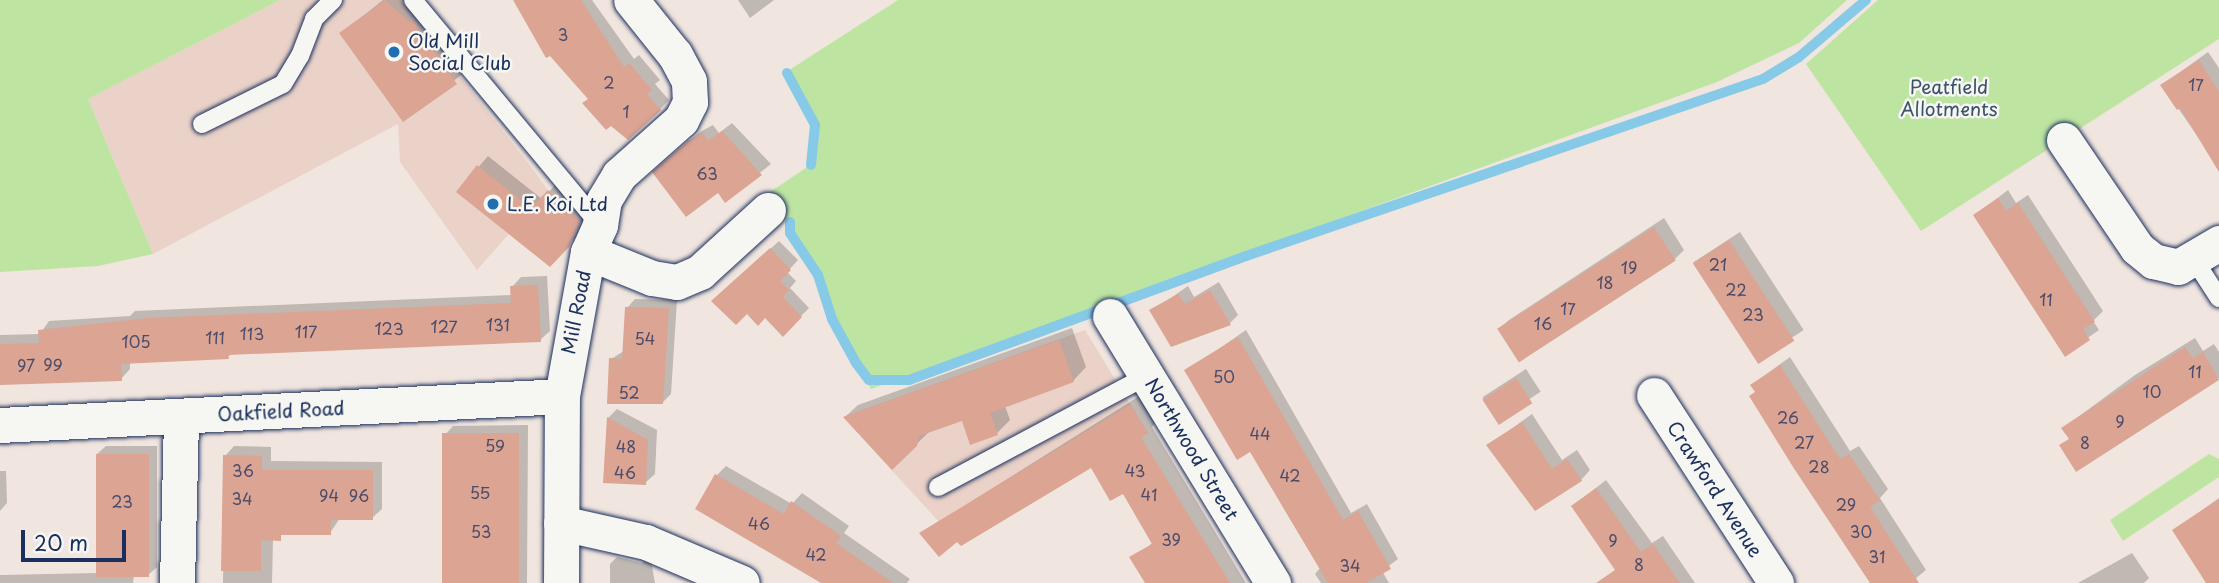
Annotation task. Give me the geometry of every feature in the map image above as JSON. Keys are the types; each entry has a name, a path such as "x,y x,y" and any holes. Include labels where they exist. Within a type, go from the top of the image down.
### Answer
{"street":[{"path":"594,239 604,200 619,175 681,120 690,102 689,80 645,5"},
{"path":"2064,141 2137,248 2168,267 2178,267 2206,250"},
{"name":"Mill Road","path":"561,583 562,396 594,239 652,278 677,282 700,272 768,210"},
{"name":"Northwood Street","path":"1110,316 1273,583"},
{"name":"Crawford Avenue","path":"1654,395 1776,583"},
{"name":"Oakfield Road","path":"0,425 562,396"},
{"path":"177,583 181,416"},
{"path":"561,523 646,542 742,583"}],"lane":[{"path":"202,124 283,84 314,19 333,0"},
{"path":"413,0 594,239"},
{"path":"2206,250 2219,298"},
{"path":"938,487 1147,376"}],"shaded area":[{"path":"280,0 400,0 532,168 548,190 477,270 400,162 398,124 153,254 88,99"},
{"path":"1085,330 1148,433 961,546 843,417"}],"green space":[{"path":"0,0 280,0 88,99 153,254 98,266 0,272"},
{"path":"898,0 1847,0 1799,43 1717,82 871,389 830,318 816,277 789,241 786,220 775,221 761,198 806,168 811,146 812,128 783,74"},
{"name":"Peatfield Allotments","path":"1878,0 2219,0 2219,39 1921,231 1806,64"},
{"path":"2209,454 2219,459 2219,477 2123,541 2110,520"}],"building":[{"name":"Old Mill Social Club","path":"385,0 409,22 412,20 457,84 403,122 339,33"},
{"path":"513,0 581,0 624,67 629,63 652,90 647,94 661,110 628,140 611,126 606,130 582,103 588,99 550,56 546,58"},
{"path":"2199,60 2219,92 2219,172 2180,108 2177,110 2160,85"},
{"path":"722,131 762,175 725,203 718,193 686,217 652,172 688,141 703,133 708,141"},
{"path":"477,165 531,208 548,190 580,221 569,247 550,267 456,192"},
{"path":"1998,198 2006,211 2018,203 2095,322 2083,329 2090,340 2065,357 1973,215"},
{"path":"1654,227 1676,261 1519,362 1497,329"},
{"path":"1729,240 1794,341 1758,364 1693,263"},
{"path":"770,248 791,270 780,281 789,290 783,297 802,317 783,337 765,318 758,326 747,314 736,325 711,301"},
{"path":"538,285 541,342 228,355 229,359 121,364 122,381 0,385 0,344 39,343 38,330 149,318 511,303 510,286"},
{"path":"1210,290 1231,325 1171,347 1149,310 1178,294 1185,304"},
{"path":"625,307 669,308 663,404 607,404 609,358 622,359"},
{"path":"1238,337 1343,520 1358,511 1391,569 1366,583 1328,583 1250,452 1237,460 1184,370"},
{"path":"1059,340 1074,382 990,413 998,435 970,445 962,421 919,436 917,446 892,470 843,417"},
{"path":"2185,347 2193,359 2203,352 2219,380 2076,472 2059,445 2069,439 2061,428"},
{"path":"1780,365 1840,459 1849,454 1880,500 1870,507 1919,583 1870,583 1793,467 1749,396 1755,392 1750,385"},
{"path":"1516,378 1532,403 1499,425 1482,400"},
{"path":"1130,405 1148,433 1141,437 1230,583 1145,583 1129,557 1152,544 1123,494 1110,501 1091,468 961,546 957,542 939,557 919,533"},
{"path":"607,417 648,440 646,485 603,483"},
{"path":"1522,422 1552,469 1567,459 1582,481 1535,511 1486,445"},
{"path":"442,433 519,433 519,583 442,583"},
{"path":"96,454 149,454 149,577 96,577"},
{"path":"223,455 262,456 262,470 373,470 373,520 331,520 331,535 281,535 281,541 261,540 261,571 221,571"},
{"path":"715,474 784,514 791,501 841,536 836,543 893,583 821,583 695,509"},
{"path":"1596,488 1641,552 1653,544 1680,583 1596,583 1615,570 1571,506"},
{"path":"2219,499 2219,583 2206,583 2172,530"}],"waterway":[{"path":"790,222 790,233 818,275 832,319 856,363 869,380 909,380 1246,256 1763,79 1799,57 1866,0"},
{"path":"787,73 815,125 811,165"}],"place":[{"name":"Old Mill Social Club","path":"394,52"},
{"name":"L.E. Koi Ltd","path":"493,204"}]}
